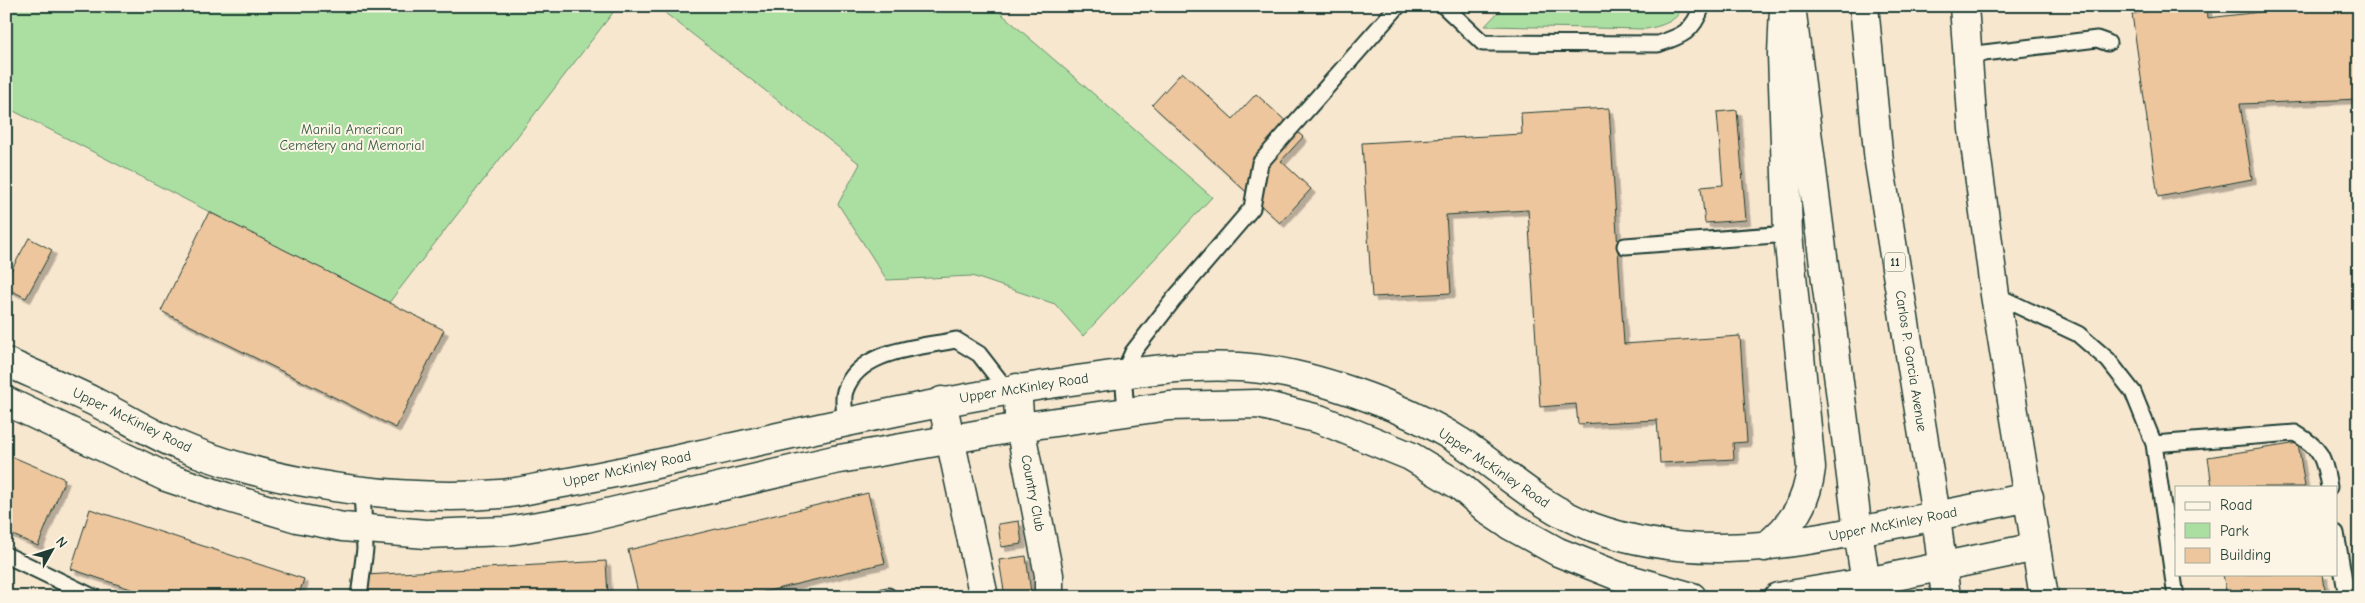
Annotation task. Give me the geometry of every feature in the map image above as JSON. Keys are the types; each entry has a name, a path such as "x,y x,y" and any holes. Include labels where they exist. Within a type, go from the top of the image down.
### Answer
{"main road":[{"path":"1765,547 1788,527 1797,515 1806,495 1811,468 1788,234 1782,54 1784,6"},
{"path":"1791,6 1816,190 1858,532 1868,589"},
{"name":"Carlos P. Garcia Avenue","path":"1864,6 1879,162 1936,516 1946,597"},
{"path":"1964,6 1973,129 1995,295 2044,597"},
{"name":"Upper McKinley Road","path":"6,362 87,397 187,448 241,466 307,483 362,490 431,494 502,494 577,481 942,401 1012,389 1124,374 1196,367 1231,367 1272,371 1305,378 1363,397 1426,423 1456,439 1534,497 1558,512 1591,526 1631,538 1681,548 1712,550 1765,547 1858,532 2029,497"},
{"name":"Country Club","path":"1012,389 1049,576 1049,597"},
{"path":"72,432 87,397"},
{"path":"6,401 166,477 226,497 297,518 343,527 426,534 507,531 586,518 834,460 949,438 1170,406 1228,403 1258,404 1319,418 1410,456 1460,486 1490,512 1511,526 1558,552 1618,576 1692,597"},
{"path":"942,401 984,597"},
{"path":"1778,597 1868,589 1943,566 2036,547"}],"lane":[{"path":"1126,411 1124,374 1133,352 1174,299 1252,208 1260,164 1398,6"},
{"path":"1444,6 1483,43 1648,44 1658,44 1680,36 1696,24 1702,6"},
{"path":"1968,55 2097,39 2108,43"},
{"path":"1625,246 1788,234"},
{"path":"1995,295 2078,334 2108,360 2132,392 2154,444 2176,597"},
{"path":"846,422 844,392 855,373 876,358 956,340 979,354 1012,389"},
{"path":"2154,444 2295,433 2312,443 2325,463 2329,486"},
{"path":"359,597 364,558 365,528 362,490"},
{"path":"2338,545 2347,597"},
{"path":"6,554 65,585 93,597"}],"green space":[{"name":"Manila American Cemetery and Memorial","path":"6,6 618,6 388,304 6,107"},
{"path":"656,6 999,6 996,9 1212,197 1083,336 1055,304 972,276 887,280 838,204 860,164"},
{"path":"1504,6 1683,6 1673,20 1663,25 1646,29 1485,26"}],"building":[{"path":"2173,6 2207,6 2208,18 2312,6 2356,6 2359,15 2359,99 2240,104 2252,179 2158,197 2132,14"},
{"path":"1182,72 1233,119 1256,94 1303,137 1281,161 1311,189 1280,223 1152,105"},
{"path":"1609,108 1624,344 1740,336 1747,442 1733,443 1734,459 1660,463 1657,420 1578,424 1576,404 1540,407 1528,210 1446,215 1451,293 1372,297 1362,143 1522,134 1521,113"},
{"path":"1737,110 1746,220 1705,223 1701,187 1723,185 1717,112"},
{"path":"209,212 444,330 396,428 161,311"},
{"path":"29,238 52,250 26,298 6,288 6,280"},
{"path":"2298,443 2305,486 2212,486 2208,457"},
{"path":"6,454 65,479 38,546 6,532"},
{"path":"868,493 885,563 743,597 639,597 628,550"},
{"path":"90,509 304,579 298,597 155,597 71,569"},
{"path":"1019,521 1022,544 1001,547 998,524"},
{"path":"1026,556 1031,593 1005,597 999,560"},
{"path":"606,561 608,597 367,597 366,575"},
{"path":"2223,576 2323,576 2326,597 2227,597"}]}
